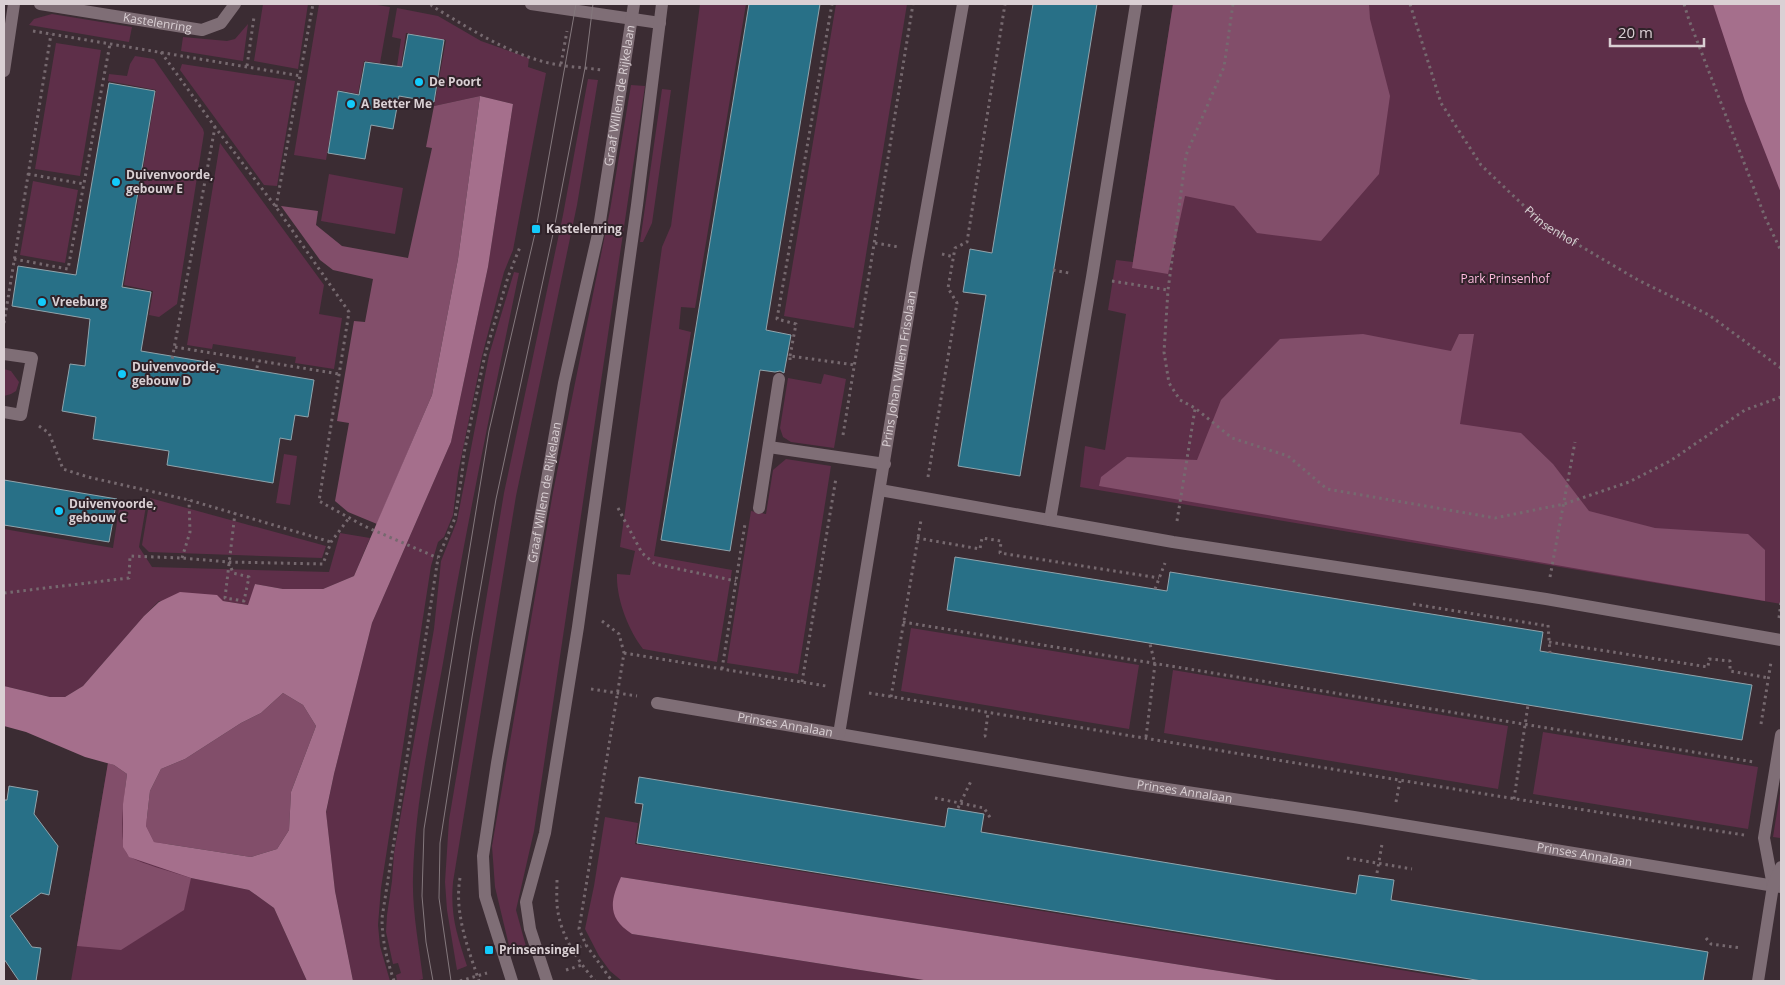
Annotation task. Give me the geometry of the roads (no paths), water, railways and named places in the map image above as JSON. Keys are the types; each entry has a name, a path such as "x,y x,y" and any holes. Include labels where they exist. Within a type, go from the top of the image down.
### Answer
{"street":[{"path":"4,71 14,4"},
{"name":"Kastelenring","path":"40,4 202,30 221,23 235,4"},
{"path":"531,4 660,23"},
{"name":"Graaf Willem de Rijkelaan","path":"512,981 485,896 483,856 497,763 564,383 598,234 634,4"},
{"path":"547,981 530,929 526,902 545,833 578,627 637,205 662,4"},
{"name":"Prins Johan Willem Frisolaan","path":"839,734 917,262 963,4"},
{"path":"1050,520 1136,4"},
{"path":"4,354 32,358 21,414 4,412"},
{"path":"760,508 779,379"},
{"path":"769,447 885,464"},
{"path":"880,490 1173,542 1546,599 1781,640"},
{"name":"Prinses Annalaan","path":"657,703 1127,783 1362,818 1777,887"},
{"path":"1777,887 1764,838 1781,736"},
{"path":"1758,981 1781,867"}],"tram line":[{"path":"433,981 426,942 422,896 424,829 489,431 536,229 576,4"},
{"path":"451,981 439,898 440,843 472,637 496,499 554,229 585,68 593,4"}],"place":[{"name":"De Poort","path":"419,82"},
{"name":"A Better Me","path":"351,104"},
{"name":"Duivenvoorde, gebouw E","path":"116,182"},
{"name":"Kastelenring","path":"536,229"},
{"name":"Vreeburg","path":"42,302"},
{"name":"Duivenvoorde, gebouw D","path":"122,374"},
{"name":"Duivenvoorde, gebouw C","path":"59,511"},
{"name":"Prinsensingel","path":"489,950"}],"park label":[{"name":"Park Prinsenhof","path":"1505,279"}]}
